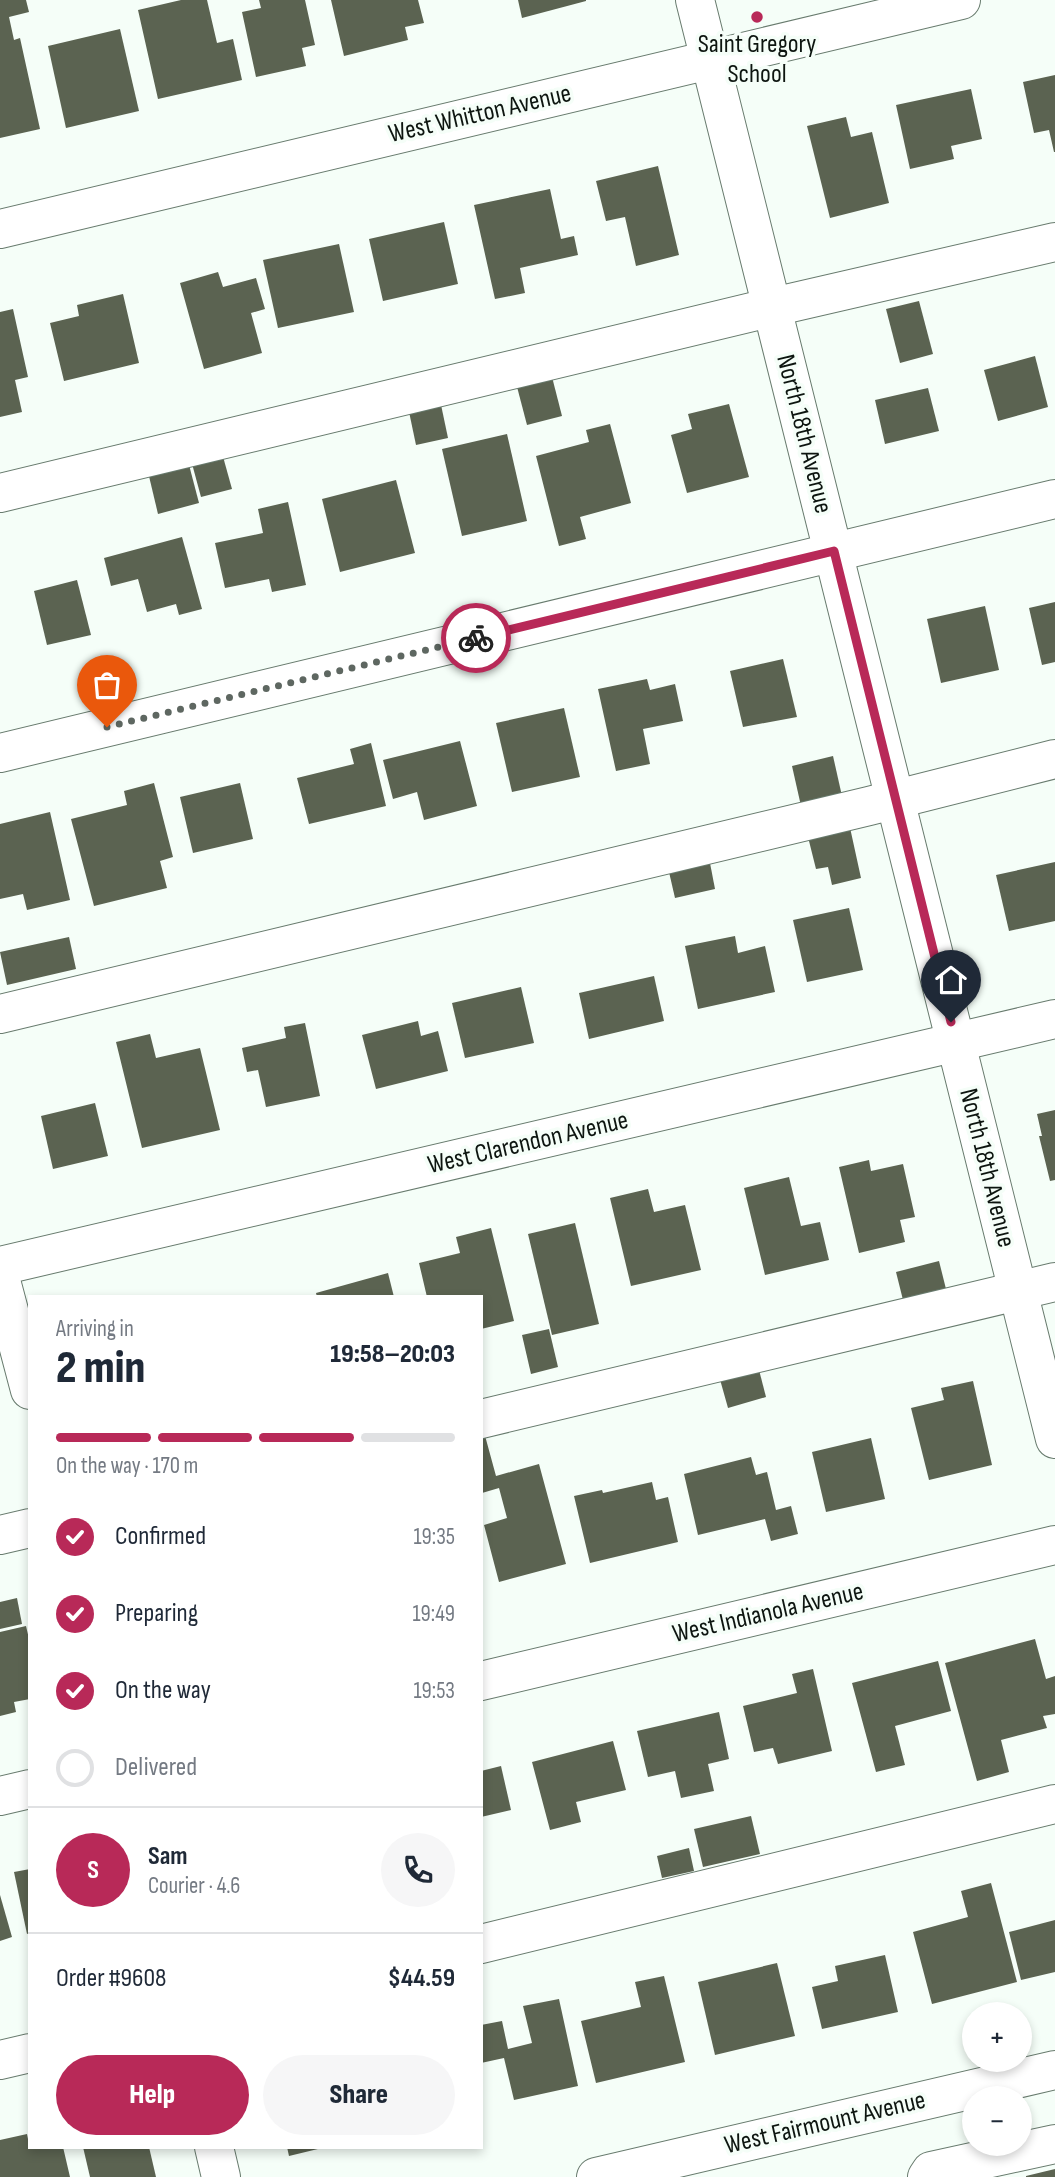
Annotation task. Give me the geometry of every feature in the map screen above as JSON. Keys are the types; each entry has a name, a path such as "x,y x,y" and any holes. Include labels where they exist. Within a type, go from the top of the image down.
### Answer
{"street":[{"name":"North 18th Avenue","path":"695,0 1055,1439"},
{"name":"West Whitton Avenue","path":"0,229 961,0"},
{"path":"0,493 1055,242"},
{"path":"0,752 1055,499"},
{"path":"0,1014 855,810 1055,759"},
{"name":"West Clarendon Avenue","path":"0,1266 1055,1019"},
{"path":"0,1277 28,1382"},
{"path":"483,1419 1055,1282"},
{"path":"0,1535 28,1528"},
{"name":"West Indianola Avenue","path":"483,1681 1055,1545"},
{"path":"0,1796 28,1789"},
{"path":"483,1944 1055,1804"},
{"path":"0,2060 28,2053"},
{"name":"West Fairmount Avenue","path":"596,2177 1055,2070"},
{"path":"927,2177 932,2171 1055,2144"},
{"path":"214,2149 221,2177"}],"building":[{"path":"0,0 26,0 29,12 9,17 14,40 20,38 40,129 0,138"},
{"path":"181,0 207,0 217,43 233,39 242,80 158,99 138,10"},
{"path":"259,0 305,0 315,45 302,48 306,66 256,77 242,12 261,8"},
{"path":"331,0 418,0 424,23 405,27 408,40 344,56"},
{"path":"518,0 586,0 586,1 522,18"},
{"path":"120,29 139,111 66,128 48,46"},
{"path":"1055,75 1054,152 1049,130 1034,133 1023,82"},
{"path":"971,89 982,139 951,146 954,159 910,169 896,105"},
{"path":"846,117 851,137 872,132 889,203 830,218 807,126"},
{"path":"658,166 679,255 636,266 625,217 606,221 596,181"},
{"path":"550,189 561,239 574,236 578,255 520,268 525,293 495,299 474,205"},
{"path":"444,222 458,284 383,301 369,239"},
{"path":"339,244 354,312 278,328 263,260"},
{"path":"218,272 223,287 256,278 265,309 251,313 262,353 204,369 180,283"},
{"path":"123,294 139,363 64,381 50,323 79,316 77,305"},
{"path":"919,301 933,354 900,363 886,309"},
{"path":"13,309 28,377 15,380 22,412 0,417 0,312"},
{"path":"1035,356 1048,407 998,421 984,370"},
{"path":"551,373 562,416 527,425 516,383"},
{"path":"928,388 939,431 885,444 875,400"},
{"path":"440,400 448,438 416,445 408,407"},
{"path":"729,404 749,477 687,493 671,435 692,429 688,414"},
{"path":"610,424 631,503 580,517 586,539 559,546 536,456 589,442 586,430"},
{"path":"507,434 527,521 462,536 442,449"},
{"path":"222,453 232,489 201,497 191,460"},
{"path":"188,461 199,503 158,514 148,472"},
{"path":"396,480 415,553 340,572 322,499"},
{"path":"288,502 306,585 272,592 269,579 225,588 215,543 263,533 258,509"},
{"path":"182,537 202,609 179,615 176,604 147,612 138,579 111,586 104,558"},
{"path":"77,580 91,635 47,645 34,591"},
{"path":"1055,602 1055,662 1042,665 1029,608"},
{"path":"985,606 999,670 941,683 927,619"},
{"path":"783,659 797,717 743,727 730,671"},
{"path":"647,679 650,690 675,684 683,721 643,729 650,764 616,771 598,689"},
{"path":"564,708 580,777 512,792 496,723"},
{"path":"460,741 477,806 424,820 417,792 393,799 383,760"},
{"path":"371,743 386,806 309,824 297,778 354,764 350,749"},
{"path":"833,756 842,796 801,806 792,766"},
{"path":"154,783 173,857 160,861 167,888 94,906 71,819 127,805 124,791"},
{"path":"240,783 253,839 193,853 180,797"},
{"path":"50,812 70,900 27,910 23,894 0,899 0,824"},
{"path":"849,823 861,878 832,885 828,867 816,869 807,833"},
{"path":"1055,862 1055,921 1009,931 996,875"},
{"path":"710,863 715,889 675,898 669,872"},
{"path":"849,908 863,970 807,982 793,920"},
{"path":"735,936 738,953 765,946 775,992 698,1009 685,946"},
{"path":"69,937 76,969 7,985 0,952"},
{"path":"654,976 664,1021 589,1039 579,993"},
{"path":"521,987 534,1043 465,1058 452,1003"},
{"path":"418,1021 421,1036 438,1031 448,1071 376,1089 362,1035"},
{"path":"305,1023 320,1096 266,1107 258,1070 247,1072 242,1048 286,1038 284,1027"},
{"path":"150,1034 156,1058 200,1048 220,1130 142,1148 116,1042"},
{"path":"95,1103 108,1156 53,1169 41,1116"},
{"path":"1055,1110 1055,1180 1050,1181 1039,1136 1042,1136 1037,1114"},
{"path":"869,1160 871,1171 903,1164 915,1217 900,1220 905,1242 859,1253 839,1167"},
{"path":"789,1177 801,1226 820,1222 829,1260 765,1275 744,1188"},
{"path":"648,1189 654,1212 685,1205 701,1270 631,1286 610,1198"},
{"path":"575,1223 599,1324 552,1335 528,1234"},
{"path":"491,1228 514,1321 483,1329 483,1295 427,1295 419,1263 460,1253 456,1237"},
{"path":"939,1261 946,1289 903,1300 896,1272"},
{"path":"388,1273 394,1295 316,1295"},
{"path":"549,1329 558,1367 531,1374 522,1335"},
{"path":"758,1366 766,1397 728,1408 719,1376"},
{"path":"973,1381 992,1465 929,1480 911,1408 944,1400 941,1388"},
{"path":"483,1432 496,1476 539,1464 566,1564 499,1582 484,1525 507,1518 499,1488 483,1493"},
{"path":"871,1438 885,1499 826,1512 812,1452"},
{"path":"751,1457 756,1475 767,1472 776,1510 791,1506 798,1534 771,1541 765,1519 698,1535 684,1474"},
{"path":"652,1482 656,1500 668,1497 678,1542 590,1563 574,1496 602,1490 603,1493"},
{"path":"17,1598 22,1624 0,1629 0,1602"},
{"path":"26,1626 28,1699 14,1702 16,1712 0,1716 0,1632"},
{"path":"1035,1639 1046,1679 1055,1676 1055,1714 1043,1716 1047,1728 1001,1740 1009,1772 977,1781 945,1663"},
{"path":"938,1661 951,1711 895,1726 905,1765 876,1772 852,1683"},
{"path":"813,1669 832,1751 778,1764 773,1748 754,1752 743,1706 797,1693 792,1674"},
{"path":"719,1712 729,1759 708,1764 714,1791 681,1798 675,1771 648,1777 637,1731"},
{"path":"613,1741 626,1790 576,1802 581,1822 550,1830 532,1762"},
{"path":"501,1766 511,1810 483,1817 483,1770"},
{"path":"751,1816 760,1854 703,1867 694,1829"},
{"path":"689,1848 694,1871 662,1878 657,1856"},
{"path":"28,1869 27,1934 14,1872"},
{"path":"991,1883 1017,1982 932,2004 913,1932 968,1917 961,1891"},
{"path":"0,1895 12,1937 0,1941"},
{"path":"1055,1920 1055,1972 1021,1980 1009,1932"},
{"path":"885,1955 898,2012 822,2029 812,1987 838,1981 835,1966"},
{"path":"777,1963 795,2036 715,2055 698,1982"},
{"path":"664,1976 685,2062 596,2083 581,2021 641,2007 635,1982"},
{"path":"559,1999 578,2086 514,2100 504,2058 483,2063 483,2025 502,2021 508,2049 532,2043 523,2006"},
{"path":"27,2134 28,2149 63,2149 70,2177 0,2177 0,2140"},
{"path":"83,2149 149,2149 156,2177 90,2177"},
{"path":"287,2149 318,2149 289,2156"},
{"path":"1055,2169 1055,2177 1026,2177 1026,2176"}],"way so far":[{"path":"107,727 476,638"}],"place":[{"name":"Saint Gregory School","path":"757,17"}],"route":[{"path":"476,638 834,551 951,1022"}]}
